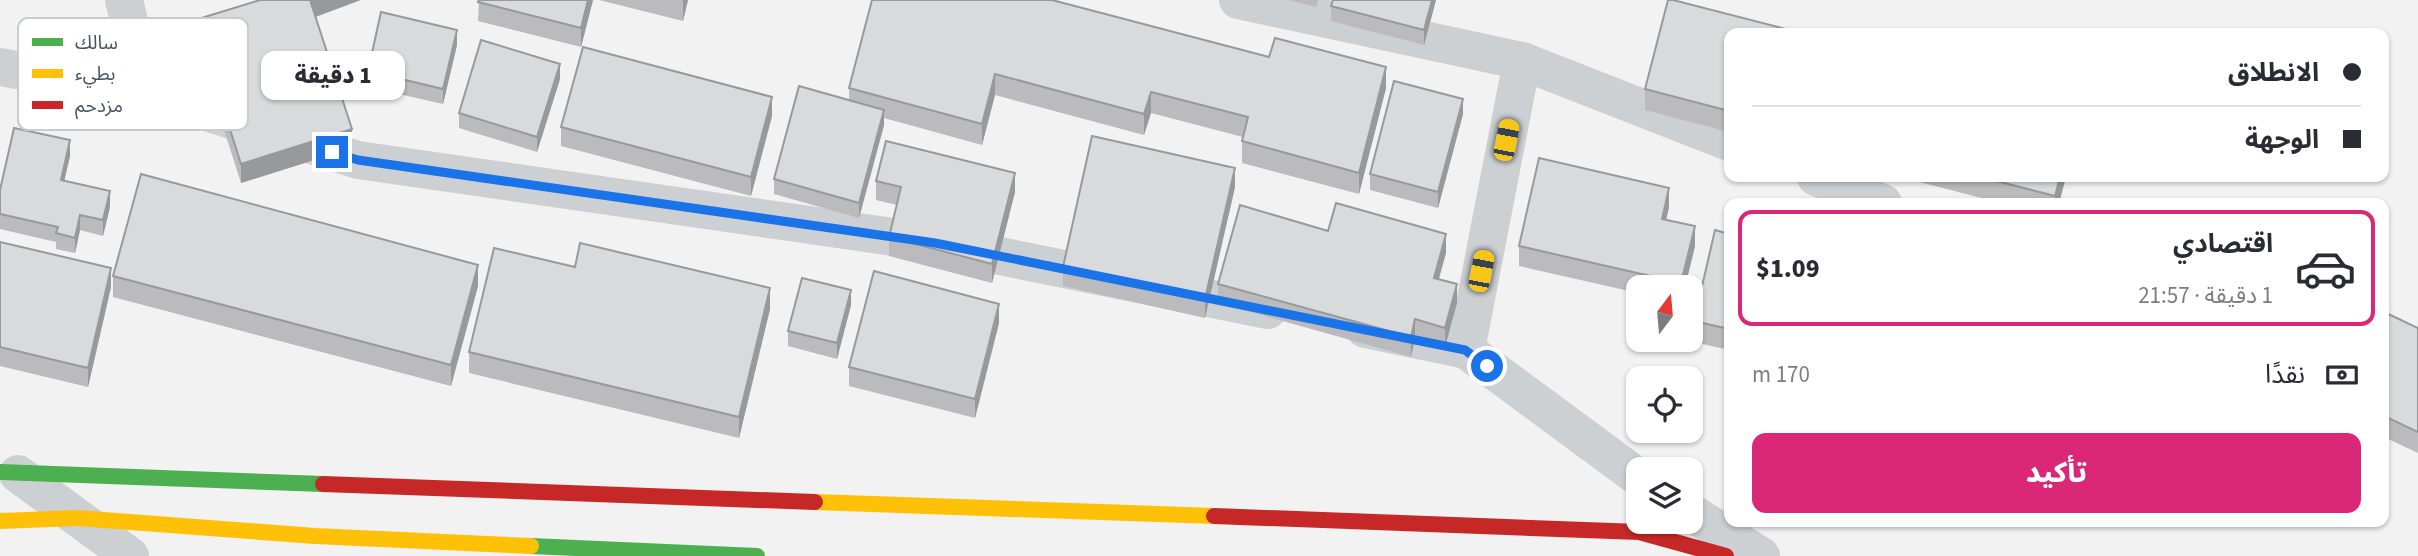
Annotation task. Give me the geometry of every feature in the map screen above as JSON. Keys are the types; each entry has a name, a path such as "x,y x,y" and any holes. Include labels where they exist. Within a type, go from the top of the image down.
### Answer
{"street":[{"path":"124,0 128,18"},
{"path":"1238,0 1522,61 1724,140"},
{"path":"1465,350 1522,61"},
{"path":"0,66 18,69"},
{"path":"248,125 358,160 935,243 1465,350 1626,468"},
{"path":"1829,182 1870,198"},
{"path":"9,473 130,556"},
{"path":"9,473 1637,536 1726,556"},
{"path":"0,521 78,518 315,536 757,556"},
{"path":"1703,520 1761,556"}],"building":[{"path":"260,0 310,0 352,129 241,164 230,130 248,130 248,18 202,18"},
{"path":"588,0 581,28 478,2"},
{"path":"872,0 1052,0 1269,57 1275,38 1386,67 1359,173 1242,141 1248,117 1151,92 1144,114 995,74 982,124 849,88"},
{"path":"1333,0 1432,0 1424,30 1331,6"},
{"path":"1668,0 1782,28 1724,28 1724,110 1645,89"},
{"path":"381,12 457,30 443,89 368,71"},
{"path":"481,40 560,64 537,137 459,113"},
{"path":"583,47 772,97 751,177 561,127"},
{"path":"1394,81 1463,99 1438,192 1370,174"},
{"path":"799,86 884,110 859,203 774,179"},
{"path":"14,128 70,140 61,180 110,191 103,220 80,215 75,238 56,233 58,227 0,214 0,190"},
{"path":"1092,136 1235,168 1205,299 1063,267"},
{"path":"886,141 1015,173 992,264 889,237 901,187 876,181"},
{"path":"1539,158 1669,188 1662,219 1695,226 1683,275 1646,275 1519,246"},
{"path":"141,174 478,265 451,365 113,276"},
{"path":"2000,182 2059,182 2055,196"},
{"path":"1336,203 1446,234 1434,278 1457,284 1445,328 1415,319 1411,337 1218,284 1240,205 1328,231"},
{"path":"1715,230 1724,233 1724,328 1703,323 1703,282"},
{"path":"0,242 111,268 88,368 0,347"},
{"path":"580,243 770,288 739,417 469,352 494,248 575,267"},
{"path":"874,271 999,304 975,399 849,367"},
{"path":"802,278 851,290 837,343 788,331"},
{"path":"2389,314 2418,328 2418,432 2389,418"}],"traffic: fast":[{"path":"0,472 323,484"},
{"path":"531,546 757,556"}],"traffic: slow":[{"path":"815,502 1214,516"},
{"path":"0,521 77,518 315,536 531,546"}],"traffic: jam":[{"path":"323,484 815,502"},
{"path":"1214,516 1639,532 1726,556"}],"route":[{"path":"332,152 358,160 935,243 1465,350 1487,366"}]}
